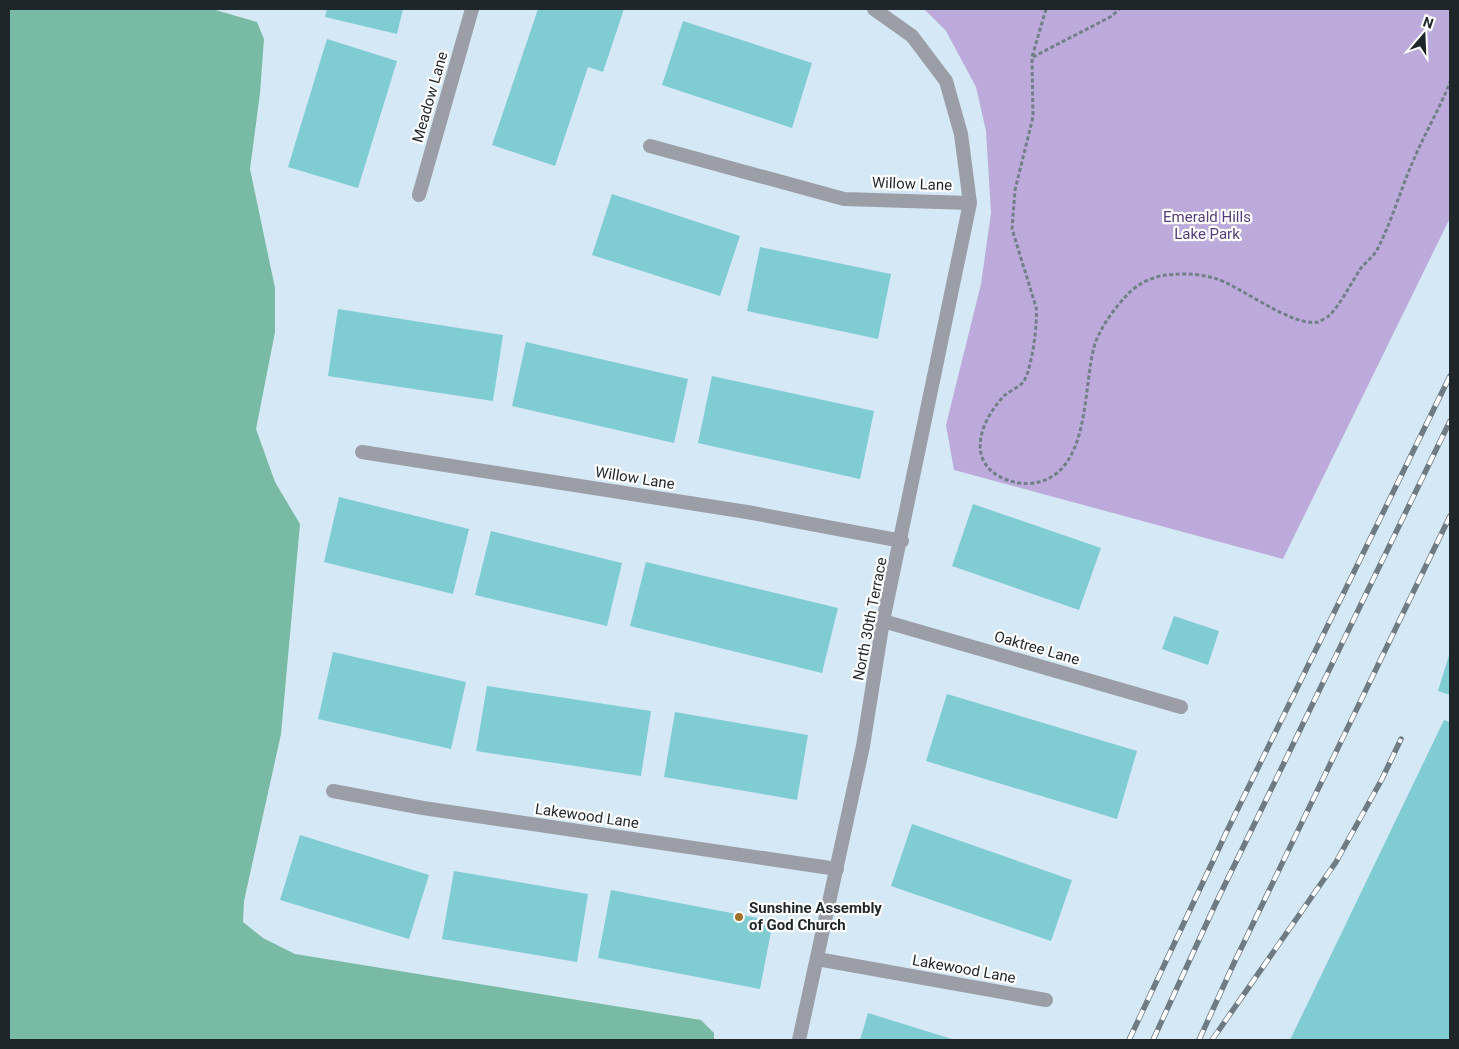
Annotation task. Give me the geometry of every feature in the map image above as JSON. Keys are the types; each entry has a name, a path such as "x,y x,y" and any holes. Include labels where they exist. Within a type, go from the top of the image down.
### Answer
{"street":[{"name":"Meadow Lane","path":"419,195 472,9"},
{"name":"North 30th Terrace","path":"799,1040 863,746 883,621 902,541 970,203 961,134 946,81 912,36 874,9"},
{"name":"Willow Lane","path":"650,146 844,199 970,203"},
{"name":"Willow Lane","path":"362,452 746,512 902,541"},
{"name":"Oaktree Lane","path":"883,621 1181,707"},
{"name":"Lakewood Lane","path":"333,792 423,808 837,869"},
{"name":"Lakewood Lane","path":"817,959 1046,1000"}],"path":[{"path":"1046,9 1032,57 1033,117 1015,190 1012,229 1038,319 1023,381 1005,396 992,411 982,427 980,445 984,460 993,472 1010,481 1032,484 1052,479 1068,462 1077,442 1095,344 1109,318 1128,293 1144,281 1162,275 1184,273 1216,279 1302,320 1318,322 1330,315 1363,265 1376,252 1414,158 1450,82"},
{"path":"1032,57 1112,16 1120,9"}],"green space":[{"name":"Emerald Hills Lake Park","path":"924,9 1450,9 1450,218 1283,559 954,470 946,425 981,284 991,213 986,131 976,87 946,31"}],"shaded area":[{"path":"9,9 212,9 257,22 264,39 260,93 250,169 275,288 275,332 256,429 275,482 300,524 281,734 244,901 243,922 263,938 295,954 701,1020 714,1033 714,1040 9,1040"}],"building":[{"path":"327,9 403,9 397,34 325,17"},
{"path":"538,9 624,9 603,72 588,67 555,166 492,145"},
{"path":"683,21 812,63 792,128 662,85"},
{"path":"327,39 397,61 358,188 288,167"},
{"path":"612,194 740,236 720,296 592,255"},
{"path":"760,247 891,274 878,339 747,311"},
{"path":"338,309 503,335 493,401 328,376"},
{"path":"526,342 688,379 674,443 512,406"},
{"path":"712,376 874,411 860,479 698,443"},
{"path":"339,497 469,529 453,594 324,562"},
{"path":"973,504 1101,548 1079,610 952,566"},
{"path":"491,531 622,563 607,626 475,595"},
{"path":"646,562 838,608 822,673 630,626"},
{"path":"1174,616 1219,631 1208,665 1162,649"},
{"path":"333,652 466,682 451,749 318,719"},
{"path":"1450,652 1450,695 1438,691"},
{"path":"487,686 651,711 641,776 476,751"},
{"path":"947,694 1137,751 1117,819 926,761"},
{"path":"675,712 808,735 797,800 664,777"},
{"path":"1444,720 1450,722 1450,1040 1290,1040"},
{"path":"912,824 1072,880 1051,941 891,886"},
{"path":"300,835 429,875 409,939 280,900"},
{"path":"454,871 588,894 577,962 442,939"},
{"path":"611,890 773,921 760,989 598,958"},
{"path":"868,1013 955,1040 860,1040"}],"railway":[{"path":"1129,1040 1227,831 1450,376"},
{"path":"1153,1040 1215,905 1450,421"},
{"path":"1199,1040 1234,963 1450,516"},
{"path":"1212,1040 1336,862 1382,779 1401,739"}],"place":[{"name":"Sunshine Assembly of God Church","path":"739,917"}]}
